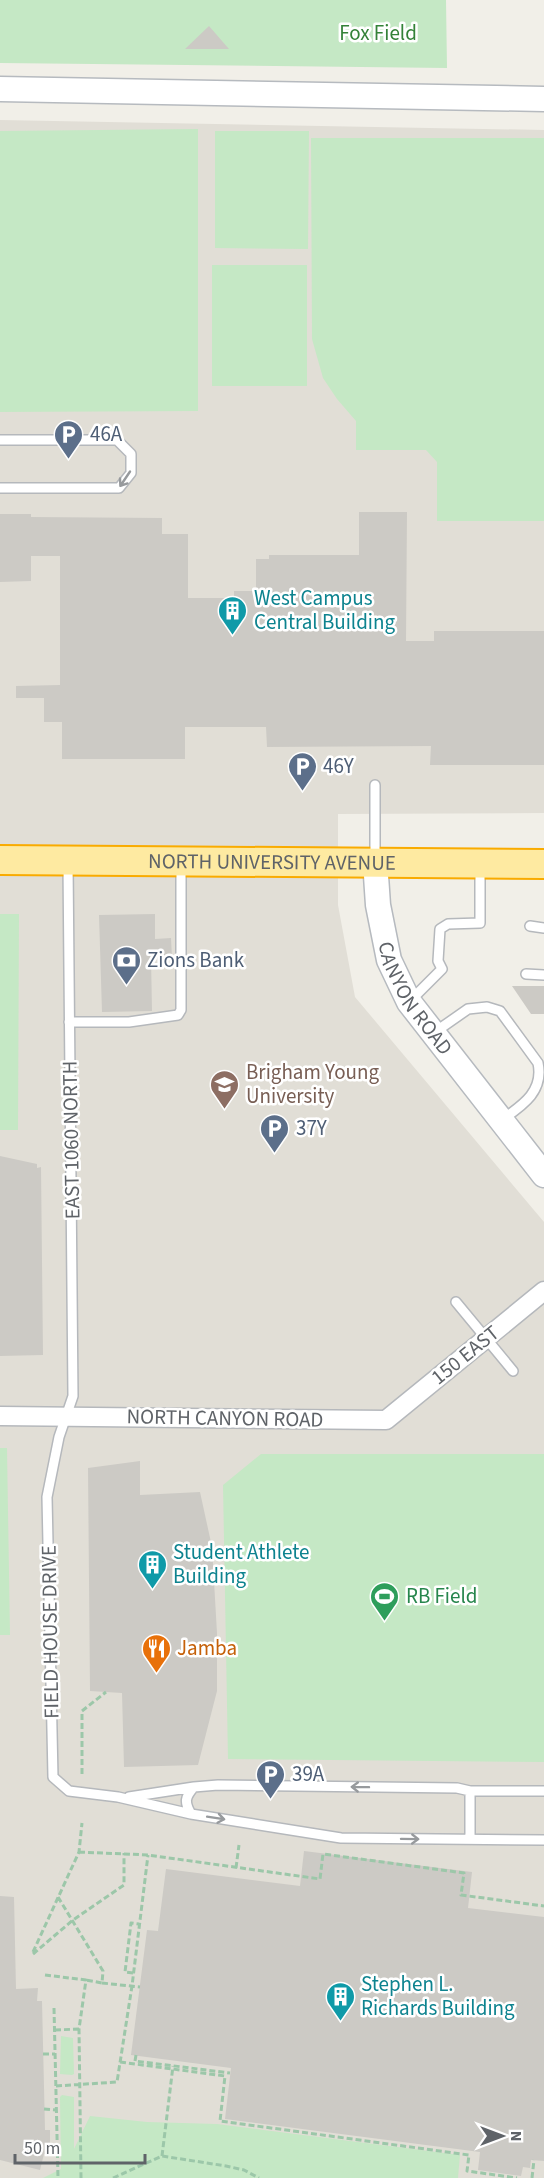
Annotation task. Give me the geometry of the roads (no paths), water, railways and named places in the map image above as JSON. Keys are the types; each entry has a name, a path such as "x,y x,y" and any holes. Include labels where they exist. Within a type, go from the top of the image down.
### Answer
{"highway":[{"name":"NORTH UNIVERSITY AVENUE","path":"0,860 544,864"}],"main road":[{"path":"0,89 544,99"},
{"name":"CANYON ROAD","path":"375,861 378,905 389,960 409,1002 544,1175"}],"street":[{"name":"150 EAST","path":"386,1419 544,1291"},
{"name":"NORTH CANYON ROAD","path":"0,1416 386,1419"}],"lane":[{"path":"0,440 117,440 131,454 131,474 119,488 0,488"},
{"name":"CANYON ROAD","path":"375,785 375,861"},
{"name":"EAST 1060 NORTH","path":"64,1418 73,1396 68,860"},
{"path":"69,1022 129,1022 178,1016 181,1010 182,964 181,861"},
{"path":"409,1002 442,969 438,961 441,929 448,924 480,923 480,863"},
{"path":"530,926 544,928"},
{"path":"526,974 544,975"},
{"path":"433,1033 468,1009 486,1007 500,1011 538,1063 541,1071 541,1080 534,1096 501,1120"},
{"path":"456,1302 513,1371"},
{"name":"FIELD HOUSE DRIVE","path":"64,1418 47,1497 53,1777 69,1791 118,1797 191,1814 340,1838 544,1840"},
{"path":"191,1814 186,1805 186,1795 194,1787"},
{"name":"FIELD HOUSE DRIVE","path":"118,1797 194,1787 457,1788 470,1791 544,1791"},
{"path":"470,1791 470,1839"}],"place":[{"name":"46A","path":"69,460"},
{"name":"West Campus Central Building","path":"233,636"},
{"name":"46Y","path":"302,792"},
{"name":"Zions Bank","path":"126,986"},
{"name":"Brigham Young University","path":"225,1110"},
{"name":"37Y","path":"275,1154"},
{"name":"Student Athlete Building","path":"152,1590"},
{"name":"RB Field","path":"385,1622"},
{"name":"Jamba","path":"156,1674"},
{"name":"39A","path":"271,1800"},
{"name":"Stephen L. Richards Building","path":"340,2022"}],"park label":[{"name":"Fox Field","path":"378,33"}]}
